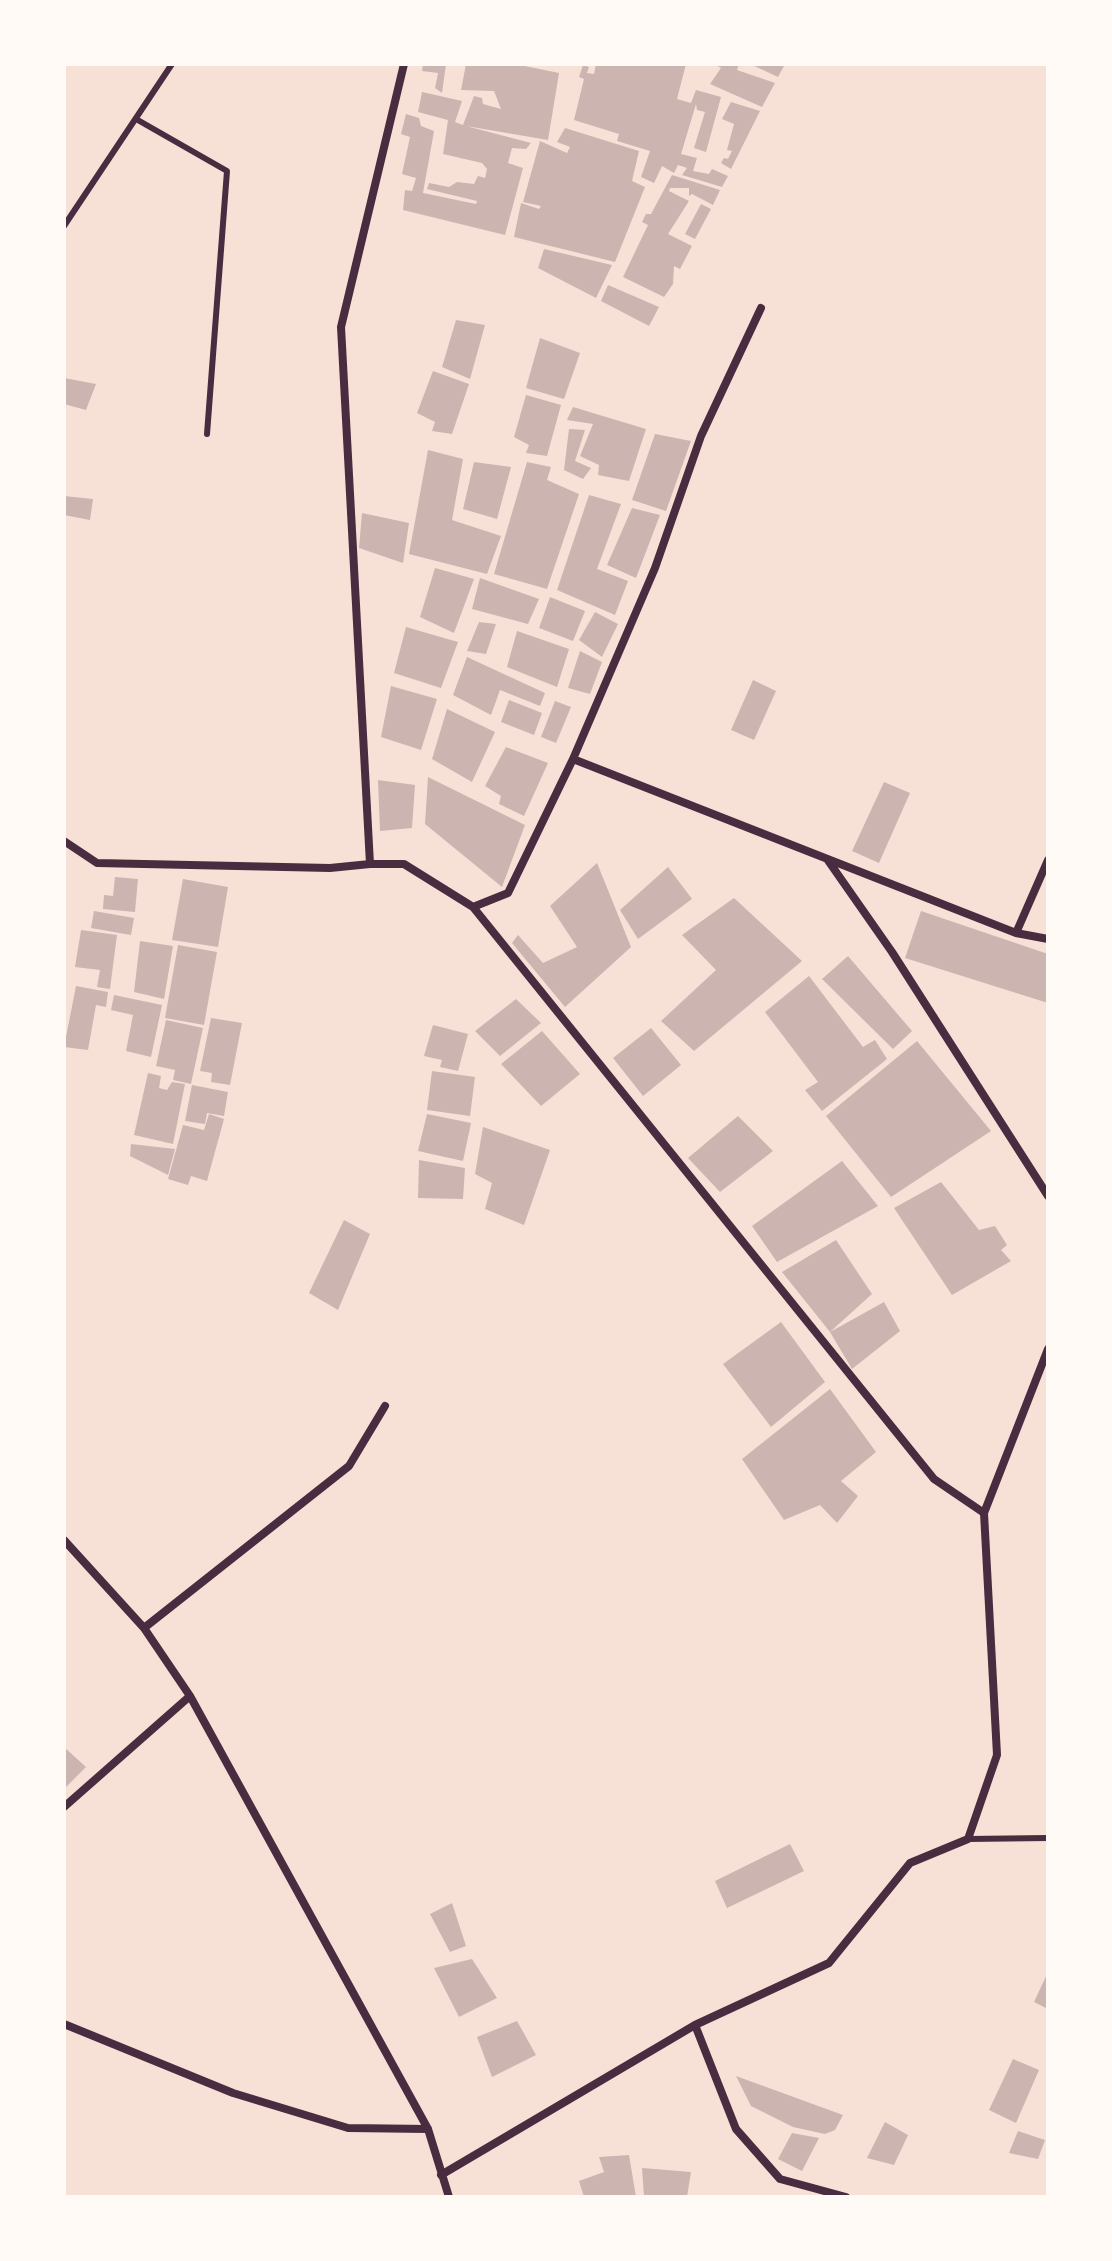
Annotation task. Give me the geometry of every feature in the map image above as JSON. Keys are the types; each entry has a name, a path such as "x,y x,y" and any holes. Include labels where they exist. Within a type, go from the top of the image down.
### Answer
{"street":[{"path":"370,864 341,327 404,64"},
{"path":"473,907 508,893 573,759 655,568 701,436 761,308"},
{"path":"573,759 1016,933 1048,939"},
{"path":"64,841 97,863 330,868 404,864 473,907 934,1479 984,1513"},
{"path":"827,859 909,978 1048,1196"},
{"path":"1016,933 1048,860"},
{"path":"441,2175 695,2025 829,1963 910,1863 968,1839 997,1755 984,1513 1048,1349"},
{"path":"144,1628 349,1466 385,1406"},
{"path":"64,1540 144,1628 190,1696 428,2129 449,2197"},
{"path":"64,1807 190,1696"},
{"path":"64,2024 233,2093 348,2128 428,2129"},
{"path":"695,2025 736,2129 780,2179 846,2197"}],"lane":[{"path":"64,226 172,64"},
{"path":"136,119 227,171 207,434"},
{"path":"968,1839 1048,1838"}],"building":[{"path":"423,64 446,64 442,93 435,88 438,73 422,71"},
{"path":"466,64 515,64 559,73 548,140 466,126 531,143 526,149 512,148 508,163 523,168 505,235 403,210 405,190 412,191 416,178 402,174 410,137 401,134 406,114 419,118 421,126 434,131 423,193 476,204 477,201 427,189 429,183 449,187 457,182 474,184 478,176 485,178 487,169 482,163 443,154 448,120 418,112 422,92 462,101 455,122 463,125 474,96 482,98 483,104 501,109 494,91 461,90"},
{"path":"596,64 686,64 677,99 691,103 696,90 721,97 706,152 694,148 705,112 697,110 696,104 681,154 697,158 693,171 709,174 712,169 728,176 722,187 682,175 687,168 678,165 674,173 662,166 654,183 641,177 650,151 617,141 619,134 574,120 584,79 579,77 583,65 589,67 587,73 594,74"},
{"path":"714,64 739,64 737,70 775,83 762,107 710,84 721,68"},
{"path":"750,64 785,64 778,77"},
{"path":"731,102 760,111 731,169 721,163 724,158 728,159 732,151 727,150 734,124 722,119"},
{"path":"565,128 639,151 632,181 645,187 615,262 514,237 521,203 539,209 541,206 523,202 540,141 567,153 570,147 557,142"},
{"path":"672,175 720,190 713,205 692,194 689,196 689,188 670,188 669,191 689,201 668,234 692,246 680,269 674,266 673,284 664,297 623,277 648,225 642,222 646,214 651,214"},
{"path":"701,204 711,209 695,239 685,234"},
{"path":"544,249 612,265 596,298 538,268"},
{"path":"608,285 659,307 649,326 601,301"},
{"path":"456,320 485,325 470,379 442,367"},
{"path":"540,338 580,353 564,399 526,388"},
{"path":"433,371 469,384 452,434 432,431 435,422 417,413"},
{"path":"64,378 96,384 86,410 64,404"},
{"path":"526,395 561,405 547,456 526,453 529,445 514,437"},
{"path":"573,407 646,429 629,481 598,475 599,465 580,456 593,424 567,420"},
{"path":"569,429 585,430 575,461 591,468 583,479 564,470"},
{"path":"655,434 691,441 666,511 632,500"},
{"path":"428,450 463,459 452,520 501,536 487,574 409,554"},
{"path":"474,462 511,467 497,519 463,509"},
{"path":"527,462 551,467 547,480 579,494 547,589 494,574"},
{"path":"589,495 621,504 597,569 628,581 615,615 557,590"},
{"path":"64,496 93,499 90,520 64,515"},
{"path":"632,508 660,515 636,578 607,565"},
{"path":"362,513 409,523 403,563 359,548"},
{"path":"435,568 474,579 454,633 420,617"},
{"path":"480,578 539,599 528,624 472,609"},
{"path":"550,597 585,611 573,641 539,628"},
{"path":"595,612 618,624 602,657 579,640"},
{"path":"479,622 496,624 486,654 467,651"},
{"path":"406,627 458,642 441,688 394,673"},
{"path":"517,631 569,649 557,687 507,667"},
{"path":"580,651 602,662 590,694 568,688"},
{"path":"467,657 545,693 540,706 500,690 491,715 453,695"},
{"path":"753,680 776,691 754,740 731,730"},
{"path":"391,686 437,699 421,750 381,737"},
{"path":"509,700 542,713 534,735 501,722"},
{"path":"555,701 571,707 556,743 541,737"},
{"path":"447,709 495,732 472,782 432,759"},
{"path":"506,747 548,763 524,816 499,804 501,796 485,786"},
{"path":"428,777 525,825 502,887 425,824"},
{"path":"378,780 415,785 412,828 380,831"},
{"path":"884,782 910,793 879,863 852,851"},
{"path":"597,863 631,947 565,1007 512,943 518,935 543,963 577,947 550,906"},
{"path":"668,867 692,899 638,939 620,910"},
{"path":"115,877 138,879 135,912 103,909 104,895 113,896"},
{"path":"183,879 228,887 218,947 172,940"},
{"path":"734,898 802,961 694,1051 661,1021 716,970 682,935"},
{"path":"94,911 134,918 131,935 91,928"},
{"path":"921,911 1048,954 1048,1003 905,958"},
{"path":"81,930 117,935 110,989 97,987 100,970 75,967"},
{"path":"140,941 173,946 164,999 134,992"},
{"path":"178,945 217,952 204,1025 165,1018"},
{"path":"848,956 912,1031 893,1049 822,979"},
{"path":"809,976 863,1047 875,1040 887,1059 822,1111 805,1090 818,1082 765,1012"},
{"path":"76,986 108,992 106,1007 96,1005 88,1050 64,1047"},
{"path":"114,995 162,1005 151,1057 126,1051 133,1015 111,1010"},
{"path":"516,999 541,1023 500,1056 475,1031"},
{"path":"211,1018 242,1023 230,1085 211,1082 212,1073 200,1071"},
{"path":"166,1020 203,1028 191,1084 173,1080 175,1070 156,1066"},
{"path":"433,1025 468,1034 458,1071 440,1067 442,1060 424,1056"},
{"path":"651,1028 681,1065 643,1096 613,1058"},
{"path":"542,1031 580,1074 541,1106 501,1064"},
{"path":"917,1041 991,1131 891,1197 826,1116"},
{"path":"432,1071 475,1077 470,1116 427,1110"},
{"path":"148,1073 161,1076 159,1088 167,1090 172,1082 185,1084 173,1144 134,1135"},
{"path":"192,1085 228,1092 224,1116 207,1113 205,1124 185,1121"},
{"path":"209,1114 224,1119 207,1181 191,1176 188,1185 168,1179 183,1125 204,1130"},
{"path":"427,1114 471,1123 463,1161 418,1151"},
{"path":"738,1116 773,1151 720,1192 688,1158"},
{"path":"483,1127 550,1150 524,1225 485,1209 492,1183 475,1174"},
{"path":"131,1144 175,1149 168,1175 130,1156"},
{"path":"419,1160 465,1168 463,1199 418,1198"},
{"path":"842,1161 878,1206 777,1262 752,1226"},
{"path":"941,1182 979,1230 995,1226 1007,1245 1001,1250 1011,1261 952,1295 894,1208"},
{"path":"344,1220 370,1234 338,1310 309,1293"},
{"path":"836,1240 872,1294 830,1332 782,1272"},
{"path":"884,1302 900,1331 852,1369 830,1332"},
{"path":"781,1322 825,1382 771,1427 723,1364"},
{"path":"830,1389 876,1452 841,1481 858,1496 837,1523 820,1505 784,1520 742,1459"},
{"path":"64,1747 86,1767 64,1789"},
{"path":"790,1844 804,1871 727,1908 715,1881"},
{"path":"452,1903 466,1946 450,1952 430,1914"},
{"path":"472,1959 497,1998 459,2017 434,1968"},
{"path":"1048,1972 1048,2009 1034,2002"},
{"path":"517,2021 536,2055 492,2077 477,2037"},
{"path":"1013,2059 1039,2070 1016,2123 989,2110"},
{"path":"736,2076 843,2115 835,2130 825,2134 793,2127 751,2106"},
{"path":"885,2122 908,2135 894,2165 867,2158"},
{"path":"1018,2131 1045,2140 1038,2159 1009,2153"},
{"path":"792,2133 819,2138 802,2171 778,2159"},
{"path":"629,2155 636,2197 584,2197 579,2181 604,2172 599,2157"},
{"path":"642,2168 691,2172 687,2197 644,2197"}]}
